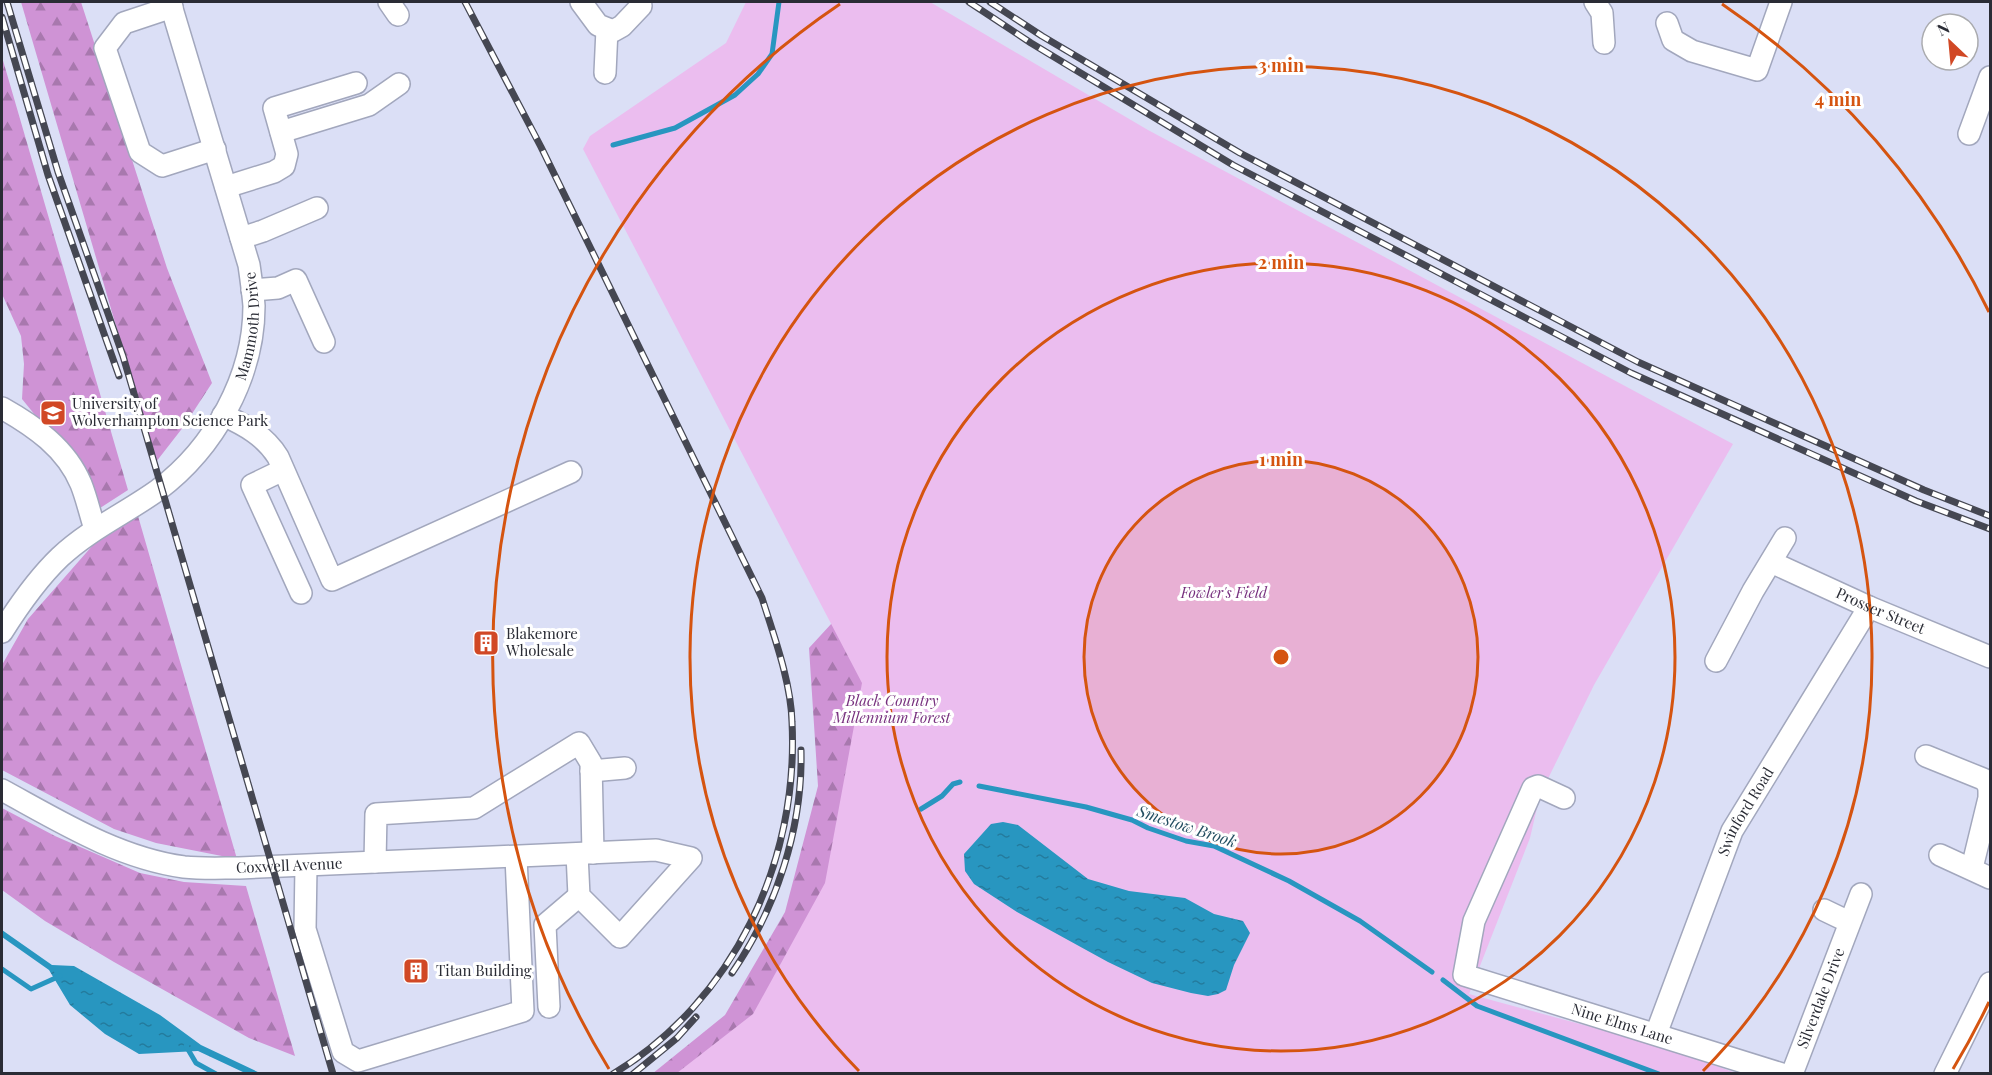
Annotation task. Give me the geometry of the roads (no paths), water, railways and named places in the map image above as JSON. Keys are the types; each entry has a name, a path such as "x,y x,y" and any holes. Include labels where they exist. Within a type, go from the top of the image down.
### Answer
{"street":[{"path":"581,2 598,25 613,31 622,26 641,6"},
{"path":"1595,2 1602,13 1604,43"},
{"path":"1667,23 1673,40 1692,51 1757,70 1781,2"},
{"path":"171,4 124,23 105,48 140,152 162,166 215,149"},
{"name":"Mammoth Drive","path":"2,632 19,605 61,556 94,529 156,491 177,475 200,452 218,426 242,376 251,339 254,306 249,265 171,4"},
{"path":"605,73 607,29"},
{"path":"1969,134 1990,77"},
{"path":"226,187 274,172 284,166 287,154 274,108 356,83"},
{"path":"281,132 369,105 399,84"},
{"path":"241,238 317,208"},
{"path":"252,290 278,288 296,280 324,342"},
{"path":"2,408 26,421 61,452 81,484 94,529"},
{"path":"223,415 240,423 264,439 271,447 332,580 571,472"},
{"path":"283,470 252,484 301,593"},
{"path":"1716,661 1785,538"},
{"name":"Prosser Street","path":"1771,562 1869,608 1990,657"},
{"name":"Swinford Road","path":"1656,1034 1732,831 1869,608"},
{"path":"375,862 376,814 474,808 579,743 591,763 592,778 585,854 579,896 546,925 549,1007"},
{"path":"1926,756 1988,783 1989,798 1972,868"},
{"path":"592,778 625,768"},
{"name":"Nine Elms Lane","path":"1564,798 1538,786 1533,788 1474,921 1464,975 1782,1074"},
{"name":"Coxwell Avenue","path":"2,790 81,833 118,849 149,859 199,868 306,866 656,850 692,858 620,937 579,896"},
{"path":"1940,855 1990,878"},
{"path":"306,866 305,929 343,1052 358,1061 523,1011 516,857"},
{"name":"Silverdale Drive","path":"1792,1074 1861,894"},
{"path":"1824,910 1849,922"},
{"path":"1945,1074 1990,983"}],"water":[{"path":"1003,822 1018,825 1088,879 1129,891 1185,898 1214,914 1243,921 1250,933 1234,965 1226,990 1208,996 1152,983 1108,962 1017,912 974,884 965,871 964,854 991,824"},
{"path":"2,930 52,965 74,966 160,1015 201,1045 260,1073 245,1073 198,1051 139,1054 105,1034 70,1005 49,970 2,937"}],"waterway":[{"path":"613,145 675,128 735,95 758,74 772,54 779,2"},
{"name":"Smestow Brook","path":"921,809 942,796 953,784 960,782"},
{"name":"Smestow Brook","path":"979,786 1086,807 1132,820 1186,841 1214,846 1289,881 1360,921 1432,972"},
{"path":"2,969 31,989 60,976"},
{"name":"Smestow Brook","path":"1443,980 1477,1006 1659,1074"},
{"path":"186,1046 196,1063 216,1074"}],"railway":[{"path":"7,2 58,172 123,356 333,1074"},
{"path":"465,2 541,147 762,598 789,691 792,722 791,774 784,825 770,875 750,923 725,967 693,1008 656,1044 613,1074"},
{"path":"969,2 1031,43 1233,165 1631,373 1916,501 1990,529"},
{"path":"990,2 1042,36 1240,153 1638,362 1924,490 1990,516"},
{"path":"2,17 48,175 119,376"},
{"path":"732,973 762,922 784,867 797,809 801,750"},
{"path":"633,1074 677,1038 696,1017"}],"place":[{"name":"University of Wolverhampton Science Park","path":"53,413"},
{"name":"Blakemore Wholesale","path":"486,643"},
{"name":"Titan Building","path":"416,971"}],"park label":[{"name":"Fowler's Field","path":"1224,593"},
{"name":"Black Country Millennium Forest","path":"892,710"}]}
